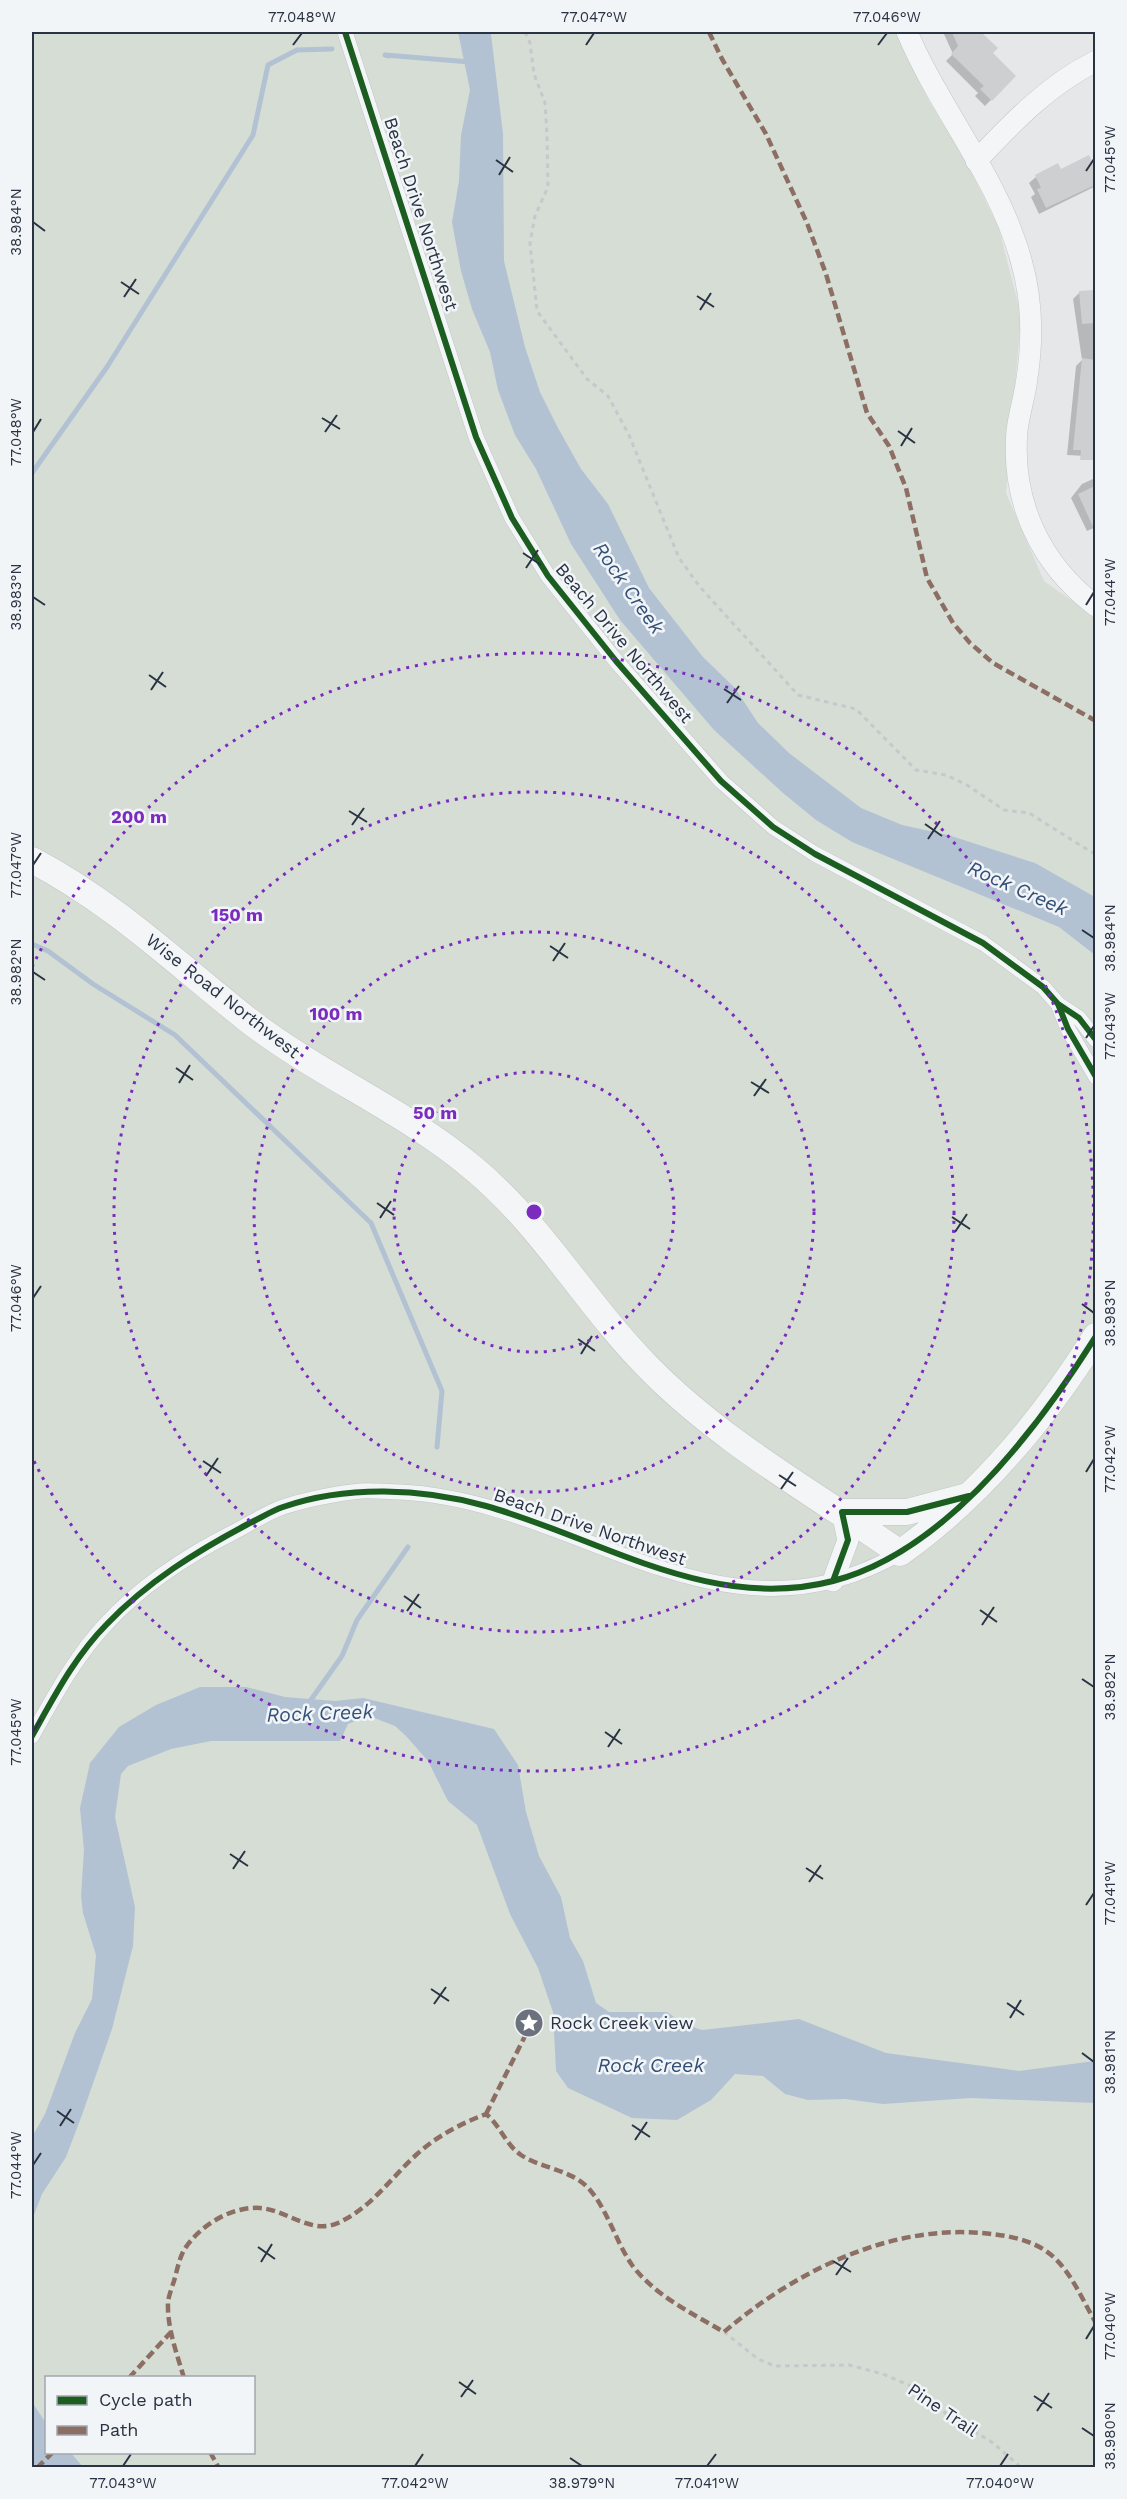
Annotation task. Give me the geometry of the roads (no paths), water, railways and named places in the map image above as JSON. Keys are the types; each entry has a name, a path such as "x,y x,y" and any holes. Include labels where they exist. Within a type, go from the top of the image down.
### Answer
{"street":[{"name":"Beach Drive Northwest","path":"345,32 476,436 512,518 548,576 616,661 721,781 773,827 815,854 982,943 1034,979 1058,1004 1079,1018 1095,1040"},
{"path":"907,32 929,78 1009,224 1021,261 1028,298 1030,352 1017,450 1024,505 1032,528 1052,563 1071,586 1095,606"},
{"path":"976,161 1038,98 1095,61"},
{"name":"Wise Road Northwest","path":"32,860 110,906 279,1043 417,1127 473,1168 539,1233 615,1331 673,1391 728,1437 900,1552"},
{"name":"Beach Drive Northwest","path":"1058,1004 1068,1029 1089,1054 1095,1077"},
{"path":"1079,1018 1095,1021"},
{"name":"Beach Drive Northwest","path":"32,1736 67,1674 106,1624 144,1590 201,1549 282,1507 361,1491 427,1494 486,1506 651,1566 699,1580 750,1589 794,1588 833,1581 878,1566 936,1527 970,1496 1034,1424 1074,1370 1095,1336"},
{"path":"833,1581 848,1540 842,1512 907,1512 970,1496"}],"water":[{"name":"Rock Creek","path":"458,32 490,32 491,34 503,134 504,261 525,347 540,392 581,469 608,504 649,588 703,657 735,688 758,723 789,753 861,808 902,825 948,835 1035,863 1095,897 1095,955 1059,927 852,842 816,820 714,730 620,620 571,544 536,469 515,435 498,390 490,352 472,309 461,271 452,222 459,181 461,135 470,90"},
{"name":"Rock Creek","path":"200,1687 246,1687 285,1697 335,1701 363,1698 494,1729 518,1765 526,1812 539,1856 561,1897 570,1938 583,1961 596,2003 609,2012 667,2012 684,2024 702,2030 799,2019 886,2053 1019,2071 1095,2061 1095,2103 971,2098 883,2104 845,2099 808,2100 785,2094 763,2076 735,2074 711,2100 677,2120 632,2118 568,2088 556,2071 553,2012 538,1968 510,1914 477,1825 448,1801 428,1761 406,1736 395,1726 369,1716 348,1724 340,1741 211,1741 171,1749 128,1766 121,1774 115,1817 135,1907 133,1946 112,2029 82,2115 66,2157 42,2194 32,2220 32,2137 45,2114 75,2033 92,1999 96,1955 83,1913 81,1896 84,1850 80,1808 90,1763 119,1727 156,1705"},
{"path":"32,2402 45,2422 45,2454 72,2454 83,2467 32,2467"}],"waterway":[{"path":"32,473 107,367 253,135 268,65 297,50 332,49"},
{"path":"389,56 385,55 470,62"},
{"path":"32,944 48,951 93,984 175,1035 371,1223 442,1391 437,1447"},
{"path":"308,1704 342,1656 357,1620 408,1547"}],"place":[{"name":"Rock Creek view","path":"529,2023"}]}
